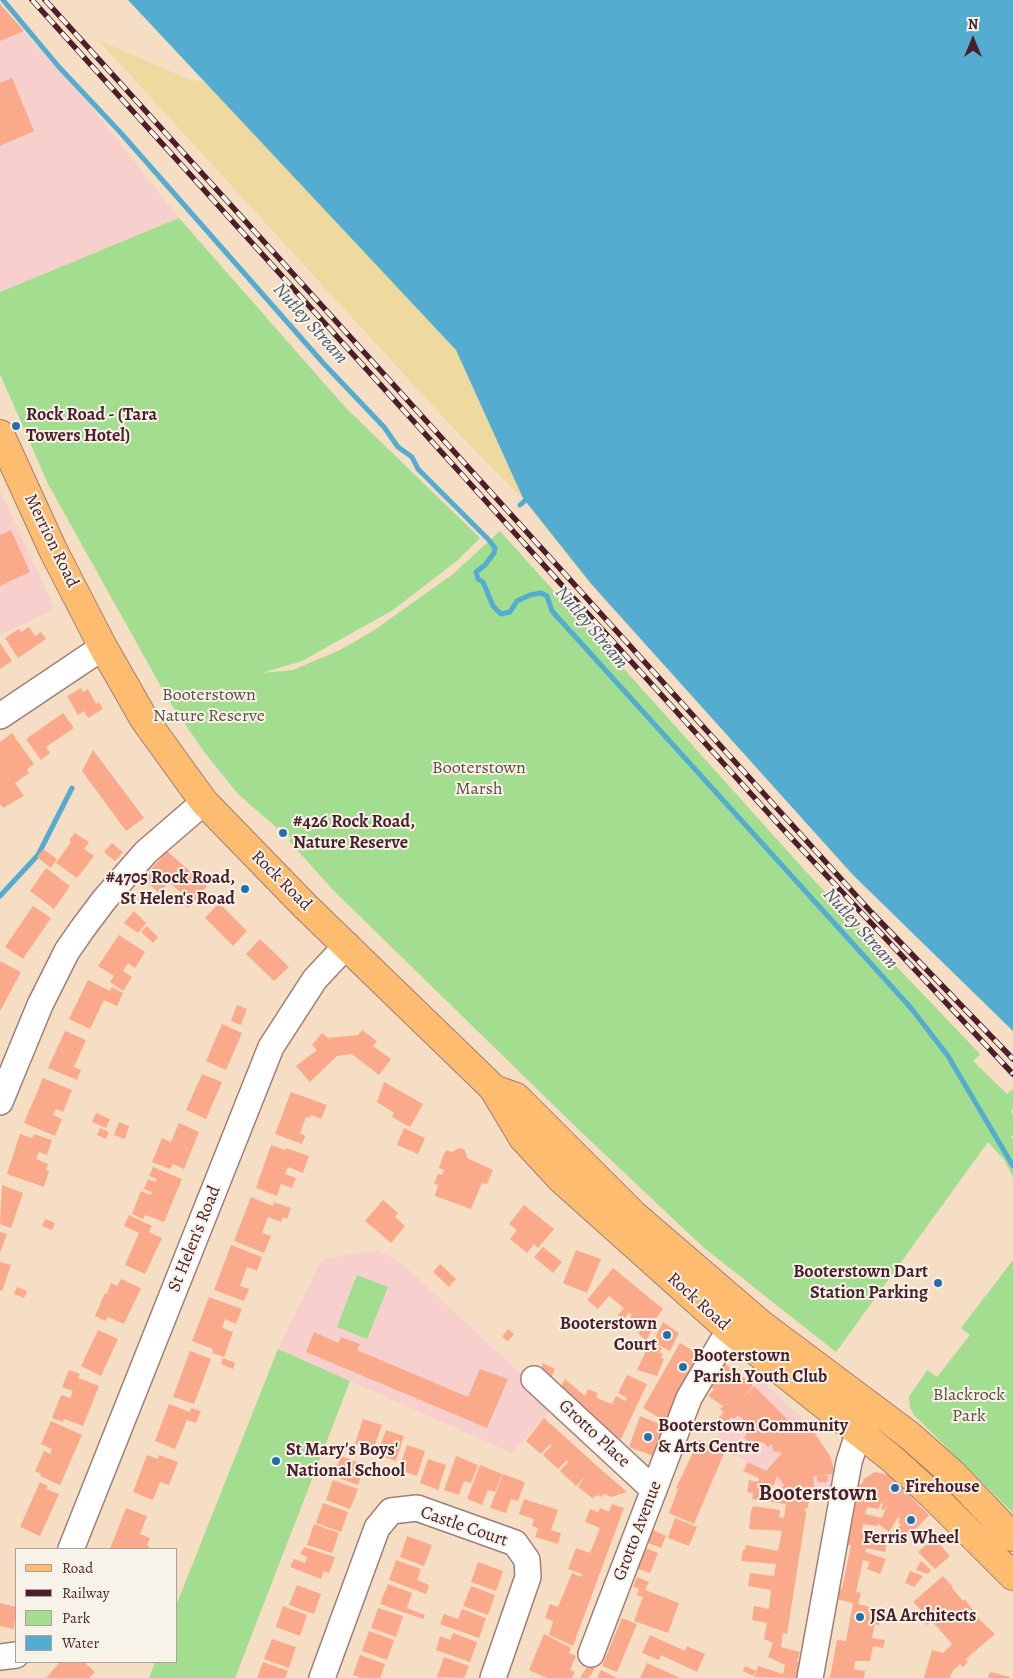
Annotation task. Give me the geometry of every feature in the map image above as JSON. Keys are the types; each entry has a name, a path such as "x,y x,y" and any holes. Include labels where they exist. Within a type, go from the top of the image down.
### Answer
{"main road":[{"name":"Merrion Road","path":"0,434 9,474 53,550 103,647"},
{"name":"Rock Road","path":"103,647 144,719 204,802 259,860 492,1088 523,1138 561,1179 732,1332 858,1434 890,1457 933,1496 1013,1576"},
{"name":"Rock Road","path":"492,1088 516,1098 633,1214 762,1325 877,1409 953,1474 1013,1537"}],"street":[{"path":"0,716 103,647"},
{"path":"0,1102 40,1004 67,951 104,900 146,852 204,802"},
{"name":"St Helen's Road","path":"71,1548 271,1048 316,979 347,945"},
{"name":"Grotto Avenue","path":"591,1654 696,1384 722,1342 732,1332"},
{"name":"Grotto Place","path":"534,1379 654,1490"},
{"path":"810,1678 849,1462 858,1434 877,1409"},
{"name":"Castle Court","path":"322,1678 378,1528 391,1511 417,1508 515,1543 527,1560 528,1577 493,1678"},
{"path":"0,1657 15,1655"}],"shaded area":[{"path":"0,6 85,99 179,218 0,292"},
{"path":"0,491 55,609 0,635"},
{"name":"St Mary's Boys' National School","path":"379,1250 407,1268 520,1373 526,1382 555,1405 512,1453 350,1381 235,1678 149,1678 174,1663 178,1663 178,1601 278,1349 322,1259"},
{"path":"761,1380 810,1426 830,1456 834,1470 830,1492 798,1490 773,1485 741,1472 746,1461 711,1445 743,1401 741,1399"}],"green space":[{"name":"Booterstown Marsh","path":"179,218 345,407 480,538 458,560 393,610 302,661 262,673 293,670 340,650 373,631 453,574 500,531 809,875 980,1054 973,1061 1007,1094 1013,1089 1013,1108 1011,1112 1013,1114 1013,1135 1011,1137 1013,1139 1013,1177 1005,1161 988,1142 836,1352 703,1247 578,1129 334,891 289,841 291,838 279,826 277,828 238,794 205,753 169,701 48,484 0,374 0,292"},
{"name":"Blackrock Park","path":"1013,1260 1013,1513 914,1415 910,1408 909,1397 927,1370 937,1377 970,1335 961,1328"},
{"path":"357,1275 388,1287 367,1339 337,1327"},
{"path":"278,1349 350,1381 235,1678 149,1678 155,1663 178,1663 178,1601"}],"sand":[{"path":"248,29 574,530 593,588 523,499 456,431 98,40 188,79 218,85"}],"water":[{"path":"128,0 1013,0 1013,1031 853,875 593,586 523,498 456,350"}],"building":[{"path":"0,4 24,31 0,41"},
{"path":"12,78 34,131 0,146 0,83"},
{"path":"11,530 30,572 0,586 0,535"},
{"path":"29,627 35,636 41,632 46,639 18,658 5,638 19,629 21,632"},
{"path":"0,643 12,661 0,669"},
{"path":"81,688 83,692 88,689 96,704 99,702 103,709 88,718 84,711 78,715 67,696"},
{"path":"63,713 74,728 46,747 50,753 41,760 26,739"},
{"path":"12,733 34,764 27,769 29,773 15,783 24,796 3,808 0,804 0,742"},
{"path":"93,750 144,818 126,831 82,771"},
{"path":"75,833 89,842 84,849 94,856 77,878 56,863"},
{"path":"112,843 123,852 115,861 104,852"},
{"path":"43,849 57,859 51,868 37,857"},
{"path":"167,851 207,886 188,908 180,901 185,896 169,882 159,893 143,878"},
{"path":"46,868 70,886 54,909 30,891"},
{"path":"219,903 247,931 233,946 205,918"},
{"path":"33,906 51,918 23,959 5,947"},
{"path":"134,911 146,923 138,933 124,923"},
{"path":"147,926 158,937 153,943 141,932"},
{"path":"119,935 145,952 135,968 128,963 123,971 132,977 123,991 110,982 114,976 98,966"},
{"path":"260,939 289,967 274,981 246,954"},
{"path":"0,961 21,972 0,1011"},
{"path":"88,980 110,991 112,987 123,993 117,1006 104,1000 90,1029 69,1019"},
{"path":"237,1005 247,1009 241,1025 231,1021"},
{"path":"222,1024 242,1033 226,1070 206,1061"},
{"path":"362,1030 377,1041 373,1046 391,1059 379,1075 352,1054 337,1056 310,1082 296,1066 317,1050 312,1045 322,1033 328,1038 358,1035"},
{"path":"65,1031 86,1040 74,1067 81,1070 77,1080 48,1068"},
{"path":"202,1074 222,1082 206,1119 186,1110"},
{"path":"43,1078 72,1090 63,1112 56,1109 53,1115 62,1119 55,1136 24,1123"},
{"path":"384,1082 423,1104 410,1127 392,1117 394,1113 377,1102"},
{"path":"291,1092 327,1105 321,1119 311,1115 309,1118 306,1117 300,1133 305,1136 302,1144 275,1134"},
{"path":"96,1113 110,1119 106,1128 92,1122"},
{"path":"119,1122 129,1126 125,1139 114,1135"},
{"path":"179,1123 199,1132 184,1169 173,1164 170,1169 152,1162 162,1138 171,1142"},
{"path":"100,1128 109,1132 106,1139 97,1135"},
{"path":"404,1128 425,1138 418,1154 397,1145"},
{"path":"20,1134 32,1138 34,1134 52,1140 47,1155 39,1152 36,1159 48,1164 46,1170 49,1171 44,1187 7,1174"},
{"path":"271,1145 309,1156 303,1173 288,1167 285,1174 296,1178 292,1188 281,1184 277,1196 256,1188"},
{"path":"459,1148 465,1150 467,1158 493,1170 487,1184 482,1183 471,1209 435,1196 438,1185 434,1184 438,1174 442,1175 444,1170 439,1168 444,1154 447,1150 452,1152"},
{"path":"153,1167 182,1179 164,1222 145,1215 143,1219 132,1214 141,1191 151,1195 152,1192 144,1189 148,1179 155,1182 157,1179 149,1176"},
{"path":"2,1185 23,1193 11,1228 0,1224"},
{"path":"251,1197 273,1206 274,1202 291,1208 287,1219 283,1217 281,1222 268,1217 262,1233 271,1236 264,1253 234,1241"},
{"path":"383,1200 398,1213 395,1217 405,1226 391,1243 365,1221"},
{"path":"524,1205 554,1229 538,1248 534,1244 527,1253 510,1239 517,1230 509,1224"},
{"path":"129,1215 152,1226 149,1232 162,1238 145,1274 125,1265 139,1233 124,1226"},
{"path":"45,1219 55,1223 52,1230 42,1226"},
{"path":"0,1232 7,1234 0,1253"},
{"path":"231,1245 262,1257 257,1271 247,1267 240,1286 249,1289 244,1301 214,1290"},
{"path":"543,1247 562,1262 553,1273 534,1257"},
{"path":"576,1250 601,1259 587,1293 563,1283"},
{"path":"0,1262 11,1265 2,1291 0,1290"},
{"path":"440,1264 456,1279 449,1287 433,1272"},
{"path":"613,1268 663,1309 653,1322 653,1327 646,1341 638,1333 644,1325 639,1321 634,1327 628,1321 632,1315 629,1313 623,1320 618,1315 624,1308 609,1296 598,1309 587,1300"},
{"path":"121,1279 141,1288 124,1324 108,1317 105,1321 95,1316 105,1293 113,1296 107,1293 111,1283 117,1286"},
{"path":"17,1287 27,1291 24,1298 14,1294"},
{"path":"209,1297 242,1309 236,1324 225,1319 222,1328 233,1332 224,1357 212,1353 213,1349 192,1341"},
{"name":"Booterstown Court","path":"663,1322 679,1333 670,1351 653,1342"},
{"path":"508,1329 514,1334 508,1341 502,1337"},
{"path":"98,1330 118,1339 101,1376 81,1366"},
{"path":"314,1332 338,1343 341,1337 360,1344 357,1350 468,1397 480,1369 508,1379 487,1428 306,1352"},
{"path":"680,1343 702,1356 669,1424 643,1408"},
{"path":"654,1345 662,1348 659,1353 663,1354 661,1358 664,1359 657,1376 637,1370 648,1347 652,1349"},
{"path":"190,1351 211,1359 194,1404 173,1397"},
{"path":"223,1358 235,1363 233,1369 221,1364"},
{"path":"723,1362 753,1385 744,1397 754,1386 801,1433 810,1426 830,1456 834,1470 833,1474 813,1476 814,1487 791,1489 798,1491 797,1496 809,1498 808,1508 805,1508 806,1514 787,1634 783,1633 781,1647 800,1652 797,1662 803,1663 799,1678 754,1677 758,1666 783,1674 785,1665 768,1657 773,1643 764,1639 767,1623 752,1620 754,1606 769,1609 771,1590 748,1586 750,1573 774,1576 776,1564 741,1561 746,1545 778,1551 782,1531 749,1529 751,1511 753,1506 780,1510 779,1517 784,1518 786,1504 752,1499 753,1493 747,1492 749,1480 758,1482 759,1478 744,1471 748,1462 766,1471 782,1453 773,1451 772,1444 768,1447 763,1442 749,1442 744,1437 747,1434 738,1427 744,1420 738,1415 734,1419 731,1417 726,1424 718,1418 724,1412 720,1409 723,1406 708,1396 714,1389 706,1383","holes":["777,1476 784,1485 781,1488 783,1488 782,1494 771,1492"]},
{"path":"543,1363 555,1369 550,1380 540,1372"},
{"path":"69,1370 80,1374 78,1378 99,1386 83,1426 64,1419 63,1422 52,1418 61,1395 70,1398 73,1391 62,1387"},
{"path":"627,1375 647,1384 621,1439 610,1434 591,1420 594,1415 588,1414 559,1390 565,1379 585,1396 588,1389 598,1393 596,1397 599,1399 612,1404 616,1396 625,1401 627,1398 618,1393"},
{"path":"169,1404 190,1412 191,1408 201,1411 196,1423 187,1420 175,1449 155,1441"},
{"name":"Booterstown Community & Arts Centre","path":"640,1416 667,1427 656,1457 629,1447"},
{"path":"544,1418 627,1492 611,1497 604,1494 601,1497 598,1495 592,1498 578,1487 585,1477 576,1486 560,1471 568,1462 567,1460 558,1469 543,1455 552,1445 550,1444 541,1454 526,1441"},
{"path":"363,1419 382,1425 373,1450 355,1444"},
{"path":"51,1421 82,1435 60,1485 40,1476 41,1474 35,1471 44,1451 50,1454 52,1449 41,1444"},
{"path":"386,1430 404,1436 396,1461 377,1454"},
{"path":"699,1440 725,1451 694,1524 669,1513 678,1489 676,1488"},
{"path":"407,1445 425,1451 417,1476 399,1470"},
{"path":"147,1455 158,1459 159,1455 178,1462 169,1485 160,1482 153,1500 133,1492"},
{"path":"341,1456 365,1465 358,1485 333,1476"},
{"path":"456,1456 478,1465 471,1483 464,1481 459,1495 444,1490"},
{"path":"428,1459 446,1465 438,1490 420,1483"},
{"path":"480,1465 502,1474 495,1492 488,1490 482,1505 467,1499"},
{"path":"875,1472 889,1475 929,1515 913,1532 899,1541 891,1534 901,1525 898,1522 900,1519 898,1517 889,1532 877,1524 877,1526 863,1524 862,1532 888,1537 885,1552 866,1548 865,1552 886,1559 880,1574 867,1569 870,1562 863,1560 856,1592 861,1593 858,1604 878,1609 877,1612 882,1613 883,1610 891,1612 889,1620 881,1617 879,1625 875,1624 872,1638 885,1640 883,1648 873,1646 870,1661 855,1661 854,1669 865,1671 864,1678 830,1678 837,1640 846,1641 853,1603 836,1599 838,1588 842,1589 851,1545 847,1545 853,1512 860,1484 862,1484 864,1479","holes":["880,1503 883,1504 881,1509 884,1510 887,1506 882,1518 865,1514 867,1507 879,1509"]},
{"path":"503,1474 525,1482 518,1501 511,1499 506,1513 490,1508"},
{"path":"817,1475 828,1476 827,1482 817,1482"},
{"path":"333,1480 358,1489 350,1509 326,1500"},
{"path":"40,1482 48,1486 46,1489 59,1494 40,1536 20,1527"},
{"path":"524,1499 558,1510 551,1530 561,1533 558,1544 535,1537 538,1528 532,1526 534,1519 519,1514"},
{"path":"323,1503 348,1512 341,1532 316,1523"},
{"path":"612,1504 624,1508 573,1646 549,1635 553,1621 545,1618 550,1604 558,1607 572,1573 581,1577 582,1574 568,1569 576,1548 590,1553 600,1528 585,1522 590,1509 598,1512 600,1508 609,1512"},
{"path":"126,1508 147,1516 140,1534 150,1538 147,1545 150,1548 110,1548"},
{"path":"675,1518 697,1527 689,1546 668,1538"},
{"path":"314,1524 339,1533 332,1553 307,1545"},
{"path":"648,1528 666,1536 661,1548 643,1541"},
{"path":"407,1536 432,1545 424,1566 400,1557"},
{"path":"934,1538 950,1556 935,1569 918,1552"},
{"path":"640,1546 658,1553 650,1573 633,1567"},
{"path":"304,1547 335,1557 329,1573 324,1571 321,1579 290,1567 294,1559 305,1563 307,1557 300,1554"},
{"path":"396,1560 421,1569 417,1580 429,1585 426,1594 389,1580"},
{"path":"921,1561 931,1570 928,1574 916,1570"},
{"path":"478,1562 503,1571 496,1591 471,1582"},
{"path":"910,1571 923,1576 914,1587 905,1583"},
{"path":"943,1576 963,1601 965,1599 980,1620 995,1634 966,1659 968,1662 963,1667 960,1664 952,1672 950,1678 924,1678 932,1650 943,1653 952,1644 932,1621 927,1625 920,1618 925,1614 913,1602"},
{"path":"637,1577 649,1582 645,1590 679,1603 668,1633 634,1621 643,1597 637,1595 639,1588 633,1587"},
{"path":"388,1584 412,1593 407,1608 425,1615 423,1619 380,1604"},
{"path":"297,1585 321,1594 314,1614 289,1605"},
{"path":"471,1586 495,1595 488,1615 463,1606"},
{"path":"0,1603 15,1607 14,1629 0,1626"},
{"path":"283,1606 307,1615 300,1636 276,1627"},
{"path":"378,1608 403,1616 396,1637 371,1628"},
{"path":"462,1609 486,1618 479,1638 440,1624 444,1614 458,1619"},
{"path":"622,1618 637,1624 617,1672 602,1666"},
{"path":"369,1631 394,1640 387,1660 362,1651"},
{"path":"453,1633 477,1642 470,1662 436,1650 440,1636 450,1640"},
{"path":"544,1634 571,1648 569,1653 576,1656 570,1670 575,1672 572,1678 547,1678 529,1670"},
{"path":"650,1635 685,1651 687,1646 705,1654 697,1672 661,1655 659,1660 642,1653"},
{"path":"272,1639 296,1647 289,1668 264,1659"},
{"path":"360,1655 385,1664 380,1678 361,1678 353,1675"},
{"path":"444,1657 469,1666 464,1678 437,1677"},
{"path":"263,1662 288,1671 285,1678 257,1678"},
{"path":"590,1662 596,1665 591,1675 588,1678 580,1678"},
{"path":"59,1663 85,1663 95,1672 89,1678 46,1678"},
{"path":"647,1663 680,1678 640,1678"},
{"path":"745,1666 756,1671 753,1676 743,1671"},
{"path":"601,1670 617,1678 597,1678"},
{"path":"990,1672 1010,1677 1010,1678 988,1678"}],"waterway":[{"name":"Nutley Stream","path":"3,0 59,67 120,132 324,364 384,427 398,447 412,457 418,469 489,540 495,548 494,553 485,565 476,572 478,579 483,582 493,606 501,614 510,612 517,601 530,595 541,593 547,596 552,611 911,1008 948,1056 1013,1166"},
{"path":"520,505 529,497"},
{"path":"0,896 38,855 72,788"}],"railway":[{"path":"32,0 781,827 1013,1074"},
{"path":"45,0 871,912 1013,1059"}],"place":[{"name":"Rock Road - (Tara Towers Hotel)","path":"16,426"},
{"name":"#426 Rock Road, Nature Reserve","path":"283,833"},
{"name":"#4705 Rock Road, St Helen's Road","path":"245,889"},
{"name":"Booterstown Dart Station Parking","path":"938,1283"},
{"name":"Booterstown Court","path":"667,1335"},
{"name":"Booterstown Parish Youth Club","path":"683,1367"},
{"name":"Booterstown Community & Arts Centre","path":"648,1437"},
{"name":"St Mary's Boys' National School","path":"276,1461"},
{"name":"Firehouse","path":"895,1488"},
{"name":"Ferris Wheel","path":"911,1520"},
{"name":"JSA Architects","path":"860,1617"}],"district":[{"name":"Booterstown","path":"818,1495"}],"park label":[{"name":"Booterstown Nature Reserve","path":"209,706"}]}
